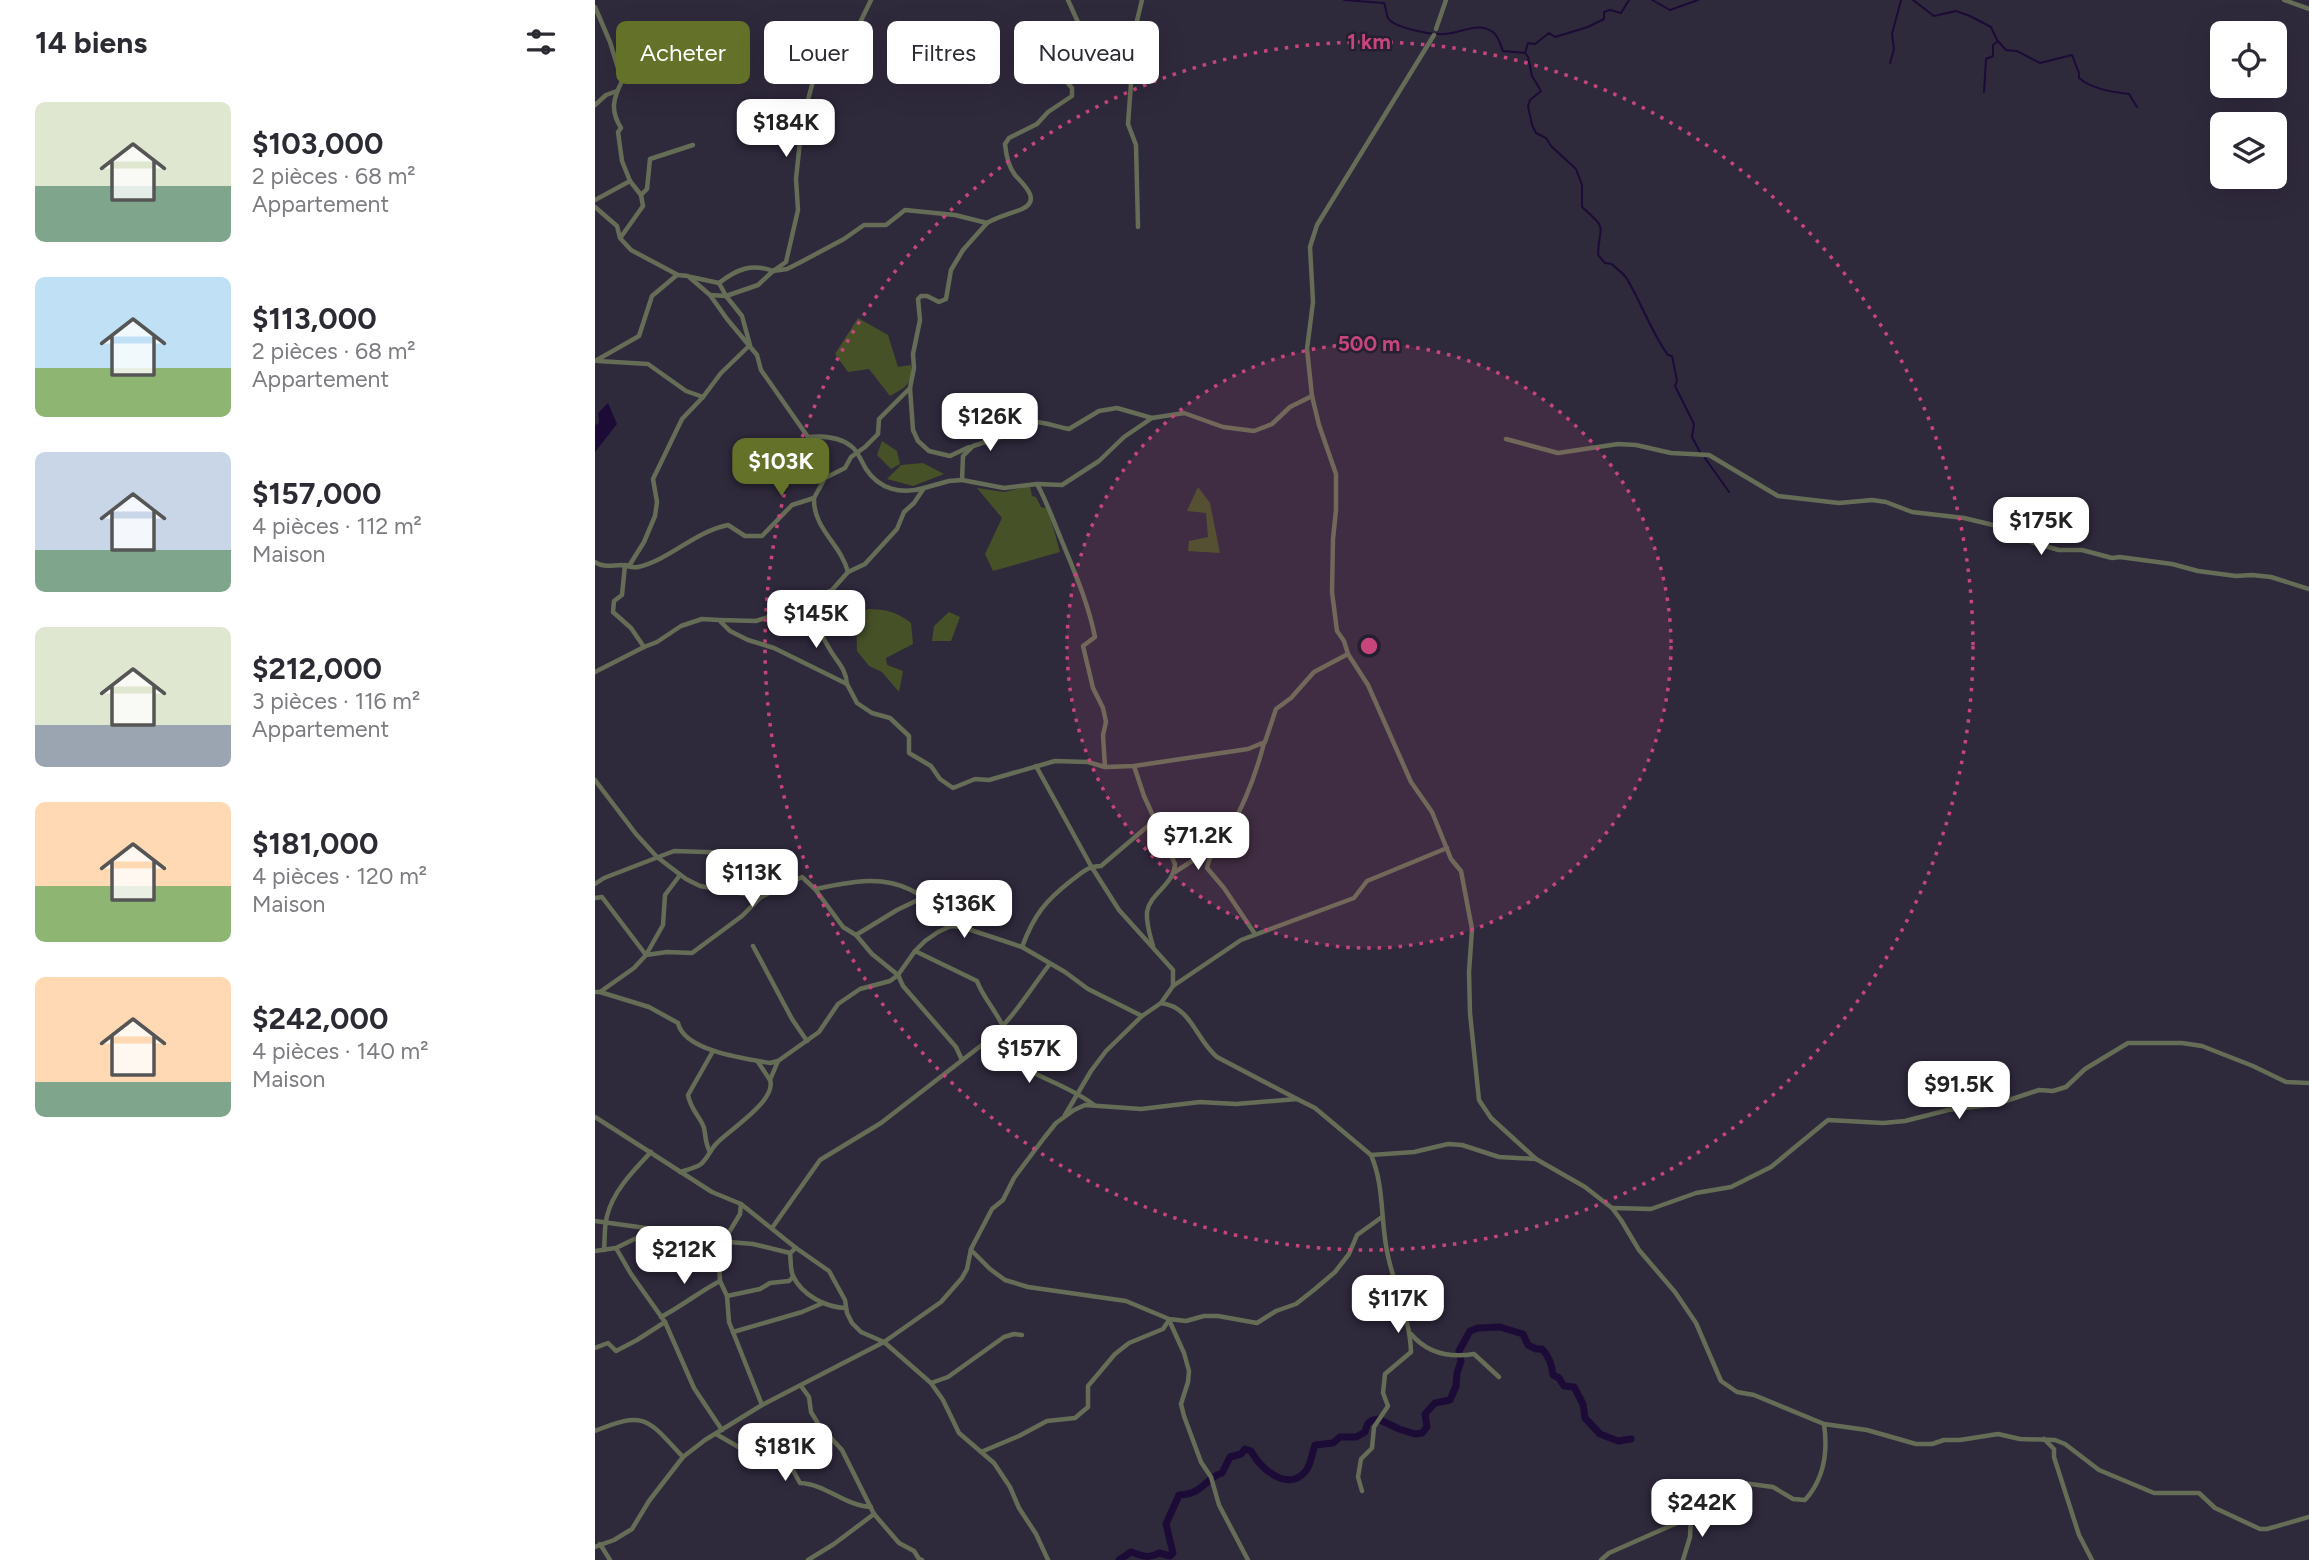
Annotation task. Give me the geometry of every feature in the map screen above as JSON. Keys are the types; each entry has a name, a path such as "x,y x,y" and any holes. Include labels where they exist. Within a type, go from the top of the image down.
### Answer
{"street":[{"path":"710,295 726,296 758,285 786,262 798,210 796,179 802,122 812,85 820,65 833,47 853,37 871,0"},
{"path":"1068,0 1081,29 1090,39 1062,70 1063,79 1074,93 1048,112 1037,124 1009,138 1005,144 1008,162 1015,175 1027,185 1032,199 1030,203 987,223 963,250 951,270 946,299 939,302 927,296 918,299 920,320 910,388 913,430 929,451 950,456 1007,435 1009,428 1022,422 1045,422 1069,429 1099,411 1118,408 1153,418"},
{"path":"1138,227 1136,145 1128,124 1135,29 1142,0"},
{"path":"1436,29 1447,0"},
{"path":"2284,0 2309,9"},
{"path":"595,7 622,81 613,100 614,118 621,128 618,132 622,161 630,181 641,195 643,206 620,238"},
{"path":"1434,36 1317,225 1311,247 1313,302 1307,349 1319,425 1336,474 1332,592 1337,631 1368,685 1411,782 1432,813 1451,859 1461,872 1472,929 1469,1013 1479,1100 1491,1118 1536,1159 1585,1187 1612,1208 1639,1250 1675,1292 1696,1323 1722,1383 1735,1391 1754,1395 1824,1424 1867,1430 1916,1444 1999,1434 2020,1439 2044,1438 2065,1444 2099,1470 2154,1493 2199,1493 2215,1508 2253,1527 2267,1529 2309,1517"},
{"path":"595,105 617,91"},
{"path":"641,195 647,188 650,159 693,145"},
{"path":"595,200 630,181"},
{"path":"595,207 617,226 620,238 638,255 677,275 719,282 734,271 759,265 773,271 787,269 844,239 864,225 886,225 905,210 955,215 987,223"},
{"path":"596,361 639,336 652,296 677,275"},
{"path":"688,276 710,295 750,345 773,390 786,403 808,437 824,436 843,441 857,452 876,483 891,489 911,492 962,480 1004,488 1037,484 1062,485 1099,461 1124,437 1153,418 1184,413 1223,427 1254,431 1272,424 1290,407 1313,396"},
{"path":"719,282 742,316 750,345"},
{"path":"595,562 601,566 629,565 644,542 655,516 657,502 653,479 682,419 721,373 750,345"},
{"path":"596,361 648,364 686,391 703,397"},
{"path":"848,572 846,563 814,512 814,498 825,478 845,468 857,452 878,434 879,419 910,388"},
{"path":"1506,439 1558,453 1618,444 1671,453 1709,455 1778,496 1839,503 1872,500 1886,502 1912,512 1964,518 1993,526 2059,550 2082,550 2112,558 2172,564 2235,576 2252,575 2309,589"},
{"path":"962,480 963,456 973,446"},
{"path":"1037,484 1087,601 1095,637 1083,646 1093,688 1103,708 1106,722 1105,767"},
{"path":"924,488 904,512 897,529 887,540 865,564 848,572 832,590 818,597 813,610 829,649 846,673 847,684 857,702 872,713 890,718 902,727 909,736 909,753 931,766 940,779 953,788 975,779 989,780 1055,761 1088,762 1105,767 1134,766 1248,749 1265,742"},
{"path":"625,565 636,568 664,557 714,528 729,525 745,536 762,536 792,505 814,498"},
{"path":"625,565 622,596 614,601 613,612 631,628 644,647"},
{"path":"595,673 657,642 681,626 702,619 756,621 784,612 813,610"},
{"path":"719,620 730,631 774,648 847,684"},
{"path":"1255,934 1207,868 1209,857 1228,833 1252,783 1276,709 1291,698 1314,672 1348,654"},
{"path":"1036,766 1091,866 1119,910 1173,970 1173,986"},
{"path":"1134,766 1144,796 1175,864 1174,873"},
{"path":"595,780 636,834 657,857 680,875 700,886 761,897"},
{"path":"595,789 600,785"},
{"path":"1022,947 1030,925 1040,909 1059,890 1091,866 1101,866 1155,820"},
{"path":"610,1560 598,1545 614,1540 635,1526 649,1501 683,1457 762,1405 884,1342 941,1303 967,1269 971,1249 992,1209 1003,1200 1014,1178 1044,1138 1065,1116 1106,1051 1142,1016 1161,1003 1173,986 1241,940 1354,898 1367,881 1447,848"},
{"path":"1153,948 1147,911 1154,897 1164,889 1174,873 1209,850 1214,850"},
{"path":"595,884 674,851 736,853"},
{"path":"597,992 634,968 646,955 663,925 665,895 680,875"},
{"path":"646,955 692,953 742,916 761,897 802,877 806,878 843,927 856,935 871,954 898,975 903,986 956,1047 962,1060"},
{"path":"815,889 877,880 912,890 951,926"},
{"path":"595,898 602,897 646,955"},
{"path":"856,935 897,909 922,898"},
{"path":"597,992 662,1012 678,1023 685,1035 713,1051 770,1063 778,1061 819,1031 838,1004 860,989 890,981 898,975 915,951 938,932 951,926 962,927 1022,947 1088,989 1142,1016"},
{"path":"753,946 807,1041"},
{"path":"915,951 977,981 1017,1054 1033,1073 1078,1092 1094,1105"},
{"path":"772,1228 820,1160 881,1123 1003,1027 1049,964"},
{"path":"1161,1003 1177,1007 1217,1057 1315,1108 1371,1155 1382,1196 1381,1217 1388,1259 1410,1334 1411,1352 1385,1374 1383,1393 1388,1406 1374,1427 1372,1448 1361,1459 1358,1477 1362,1491"},
{"path":"1612,1208 1651,1209 1696,1194 1731,1187 1771,1167 1801,1144 1818,1126 1828,1121 1905,1121 1948,1110 1997,1104 2039,1090 2066,1087 2085,1069 2129,1042 2202,1046 2286,1082 2309,1083"},
{"path":"710,1152 705,1143 703,1124 690,1106 688,1095 713,1051"},
{"path":"680,1172 700,1165 716,1143 740,1124 768,1095 772,1086 757,1061"},
{"path":"770,1080 778,1061"},
{"path":"1065,1116 1085,1105 1141,1109 1200,1102 1247,1104 1297,1099"},
{"path":"595,1117 712,1192 741,1204 829,1271 845,1300 845,1308 852,1324 861,1332 884,1342 931,1383 943,1400 959,1433 994,1463 1010,1487 1047,1558 1038,1560"},
{"path":"1371,1155 1414,1152 1448,1144 1471,1146 1499,1157 1536,1159"},
{"path":"604,1250 607,1215 630,1174 651,1152"},
{"path":"741,1204 740,1214 725,1241 719,1264 720,1281 727,1296 729,1322 762,1405"},
{"path":"971,1249 1005,1280 1028,1287 1126,1301 1169,1319 1186,1321 1218,1316 1257,1323 1276,1311 1296,1304 1335,1272 1349,1254 1357,1235 1381,1217"},
{"path":"595,1221 790,1253"},
{"path":"595,1251 616,1248 655,1229"},
{"path":"616,1248 663,1319 694,1388 722,1430"},
{"path":"790,1253 796,1248"},
{"path":"790,1253 793,1277 811,1296 823,1303 845,1308"},
{"path":"727,1296 760,1289 770,1283 789,1281 793,1277"},
{"path":"595,1348 607,1343 616,1351 637,1340 696,1293 720,1281"},
{"path":"733,1332 802,1312 823,1303"},
{"path":"980,1452 1047,1421 1075,1418 1088,1408 1089,1386 1115,1354 1129,1343 1163,1329 1169,1319"},
{"path":"1169,1319 1189,1371 1181,1404 1184,1416 1219,1505 1248,1560"},
{"path":"1410,1334 1429,1350 1448,1356 1475,1354 1499,1377"},
{"path":"931,1383 948,1377 1004,1337 1022,1335"},
{"path":"801,1386 809,1396 814,1416 842,1450 874,1514 899,1543 914,1551 922,1560"},
{"path":"595,1431 629,1418 641,1419 653,1425 683,1457"},
{"path":"1601,1560 1609,1553 1691,1516 1743,1483 1773,1488 1793,1499 1805,1500 1821,1478 1827,1443 1824,1424"},
{"path":"715,1434 754,1456 779,1445 800,1483 818,1486 860,1507 871,1507"},
{"path":"2044,1438 2054,1449 2054,1457 2079,1535 2092,1560"},
{"path":"808,1560 874,1514"},
{"path":"1683,1560 1690,1537 1691,1516"}],"green space":[{"path":"858,318 888,335 898,367 911,365 910,381 890,396 869,369 848,372 835,354"},
{"path":"882,441 897,451 900,464 891,469 877,455"},
{"path":"923,463 944,474 913,486 887,479 901,465"},
{"path":"1030,486 1032,496 1036,497 1041,507 1048,509 1060,552 993,571 985,554 1002,518 977,488 1004,492"},
{"path":"1198,487 1210,503 1220,553 1188,551 1189,541 1208,537 1206,513 1187,511"},
{"path":"868,609 891,612 911,623 913,644 886,658 887,665 903,671 899,692 882,672 869,666 857,651 856,616"},
{"path":"949,612 960,617 951,641 932,641 934,626"}],"shaded area":[{"path":"608,403 617,424 595,452 598,413"}],"waterway":[{"path":"1344,0 1384,3 1387,16 1392,22 1420,32 1446,34 1473,28 1487,29 1497,36 1503,51 1525,53 1528,43 1535,44 1549,33 1555,37 1588,27 1604,19 1604,12 1610,10 1621,13 1629,0"},
{"path":"1652,0 1670,10 1698,0"},
{"path":"1890,63 1894,49 1892,34 1901,0"},
{"path":"1913,0 1934,16 1956,11 1970,16 1991,27 2006,50 2017,51 2040,63 2072,55 2079,78 2096,87 2129,94 2137,107"},
{"path":"1984,92 1986,59 1993,56 1993,45 1997,42"},
{"path":"1525,53 1532,76 1541,91 1530,100 1528,106 1532,125 1536,133 1546,138 1576,169 1582,185 1582,207 1601,228 1598,255 1625,277 1657,337 1668,355 1672,356 1677,381 1675,386 1694,424 1692,437 1700,452"},
{"path":"1705,458 1729,492"},
{"path":"1119,1560 1131,1552 1145,1556 1159,1553 1170,1556 1173,1553 1166,1524 1179,1495 1194,1492 1222,1473 1230,1457 1241,1454 1245,1449 1251,1451 1261,1465 1275,1476 1290,1480 1305,1472 1315,1445 1333,1443 1340,1437 1356,1437 1365,1432 1372,1420 1378,1419 1415,1434 1422,1433 1427,1427 1425,1414 1435,1403 1450,1400 1461,1361 1459,1351 1470,1331 1478,1328 1500,1327 1523,1334 1528,1345 1542,1349 1550,1361 1553,1375 1559,1378 1564,1386 1574,1387 1583,1404 1585,1418 1600,1434 1618,1441 1631,1439"}]}
